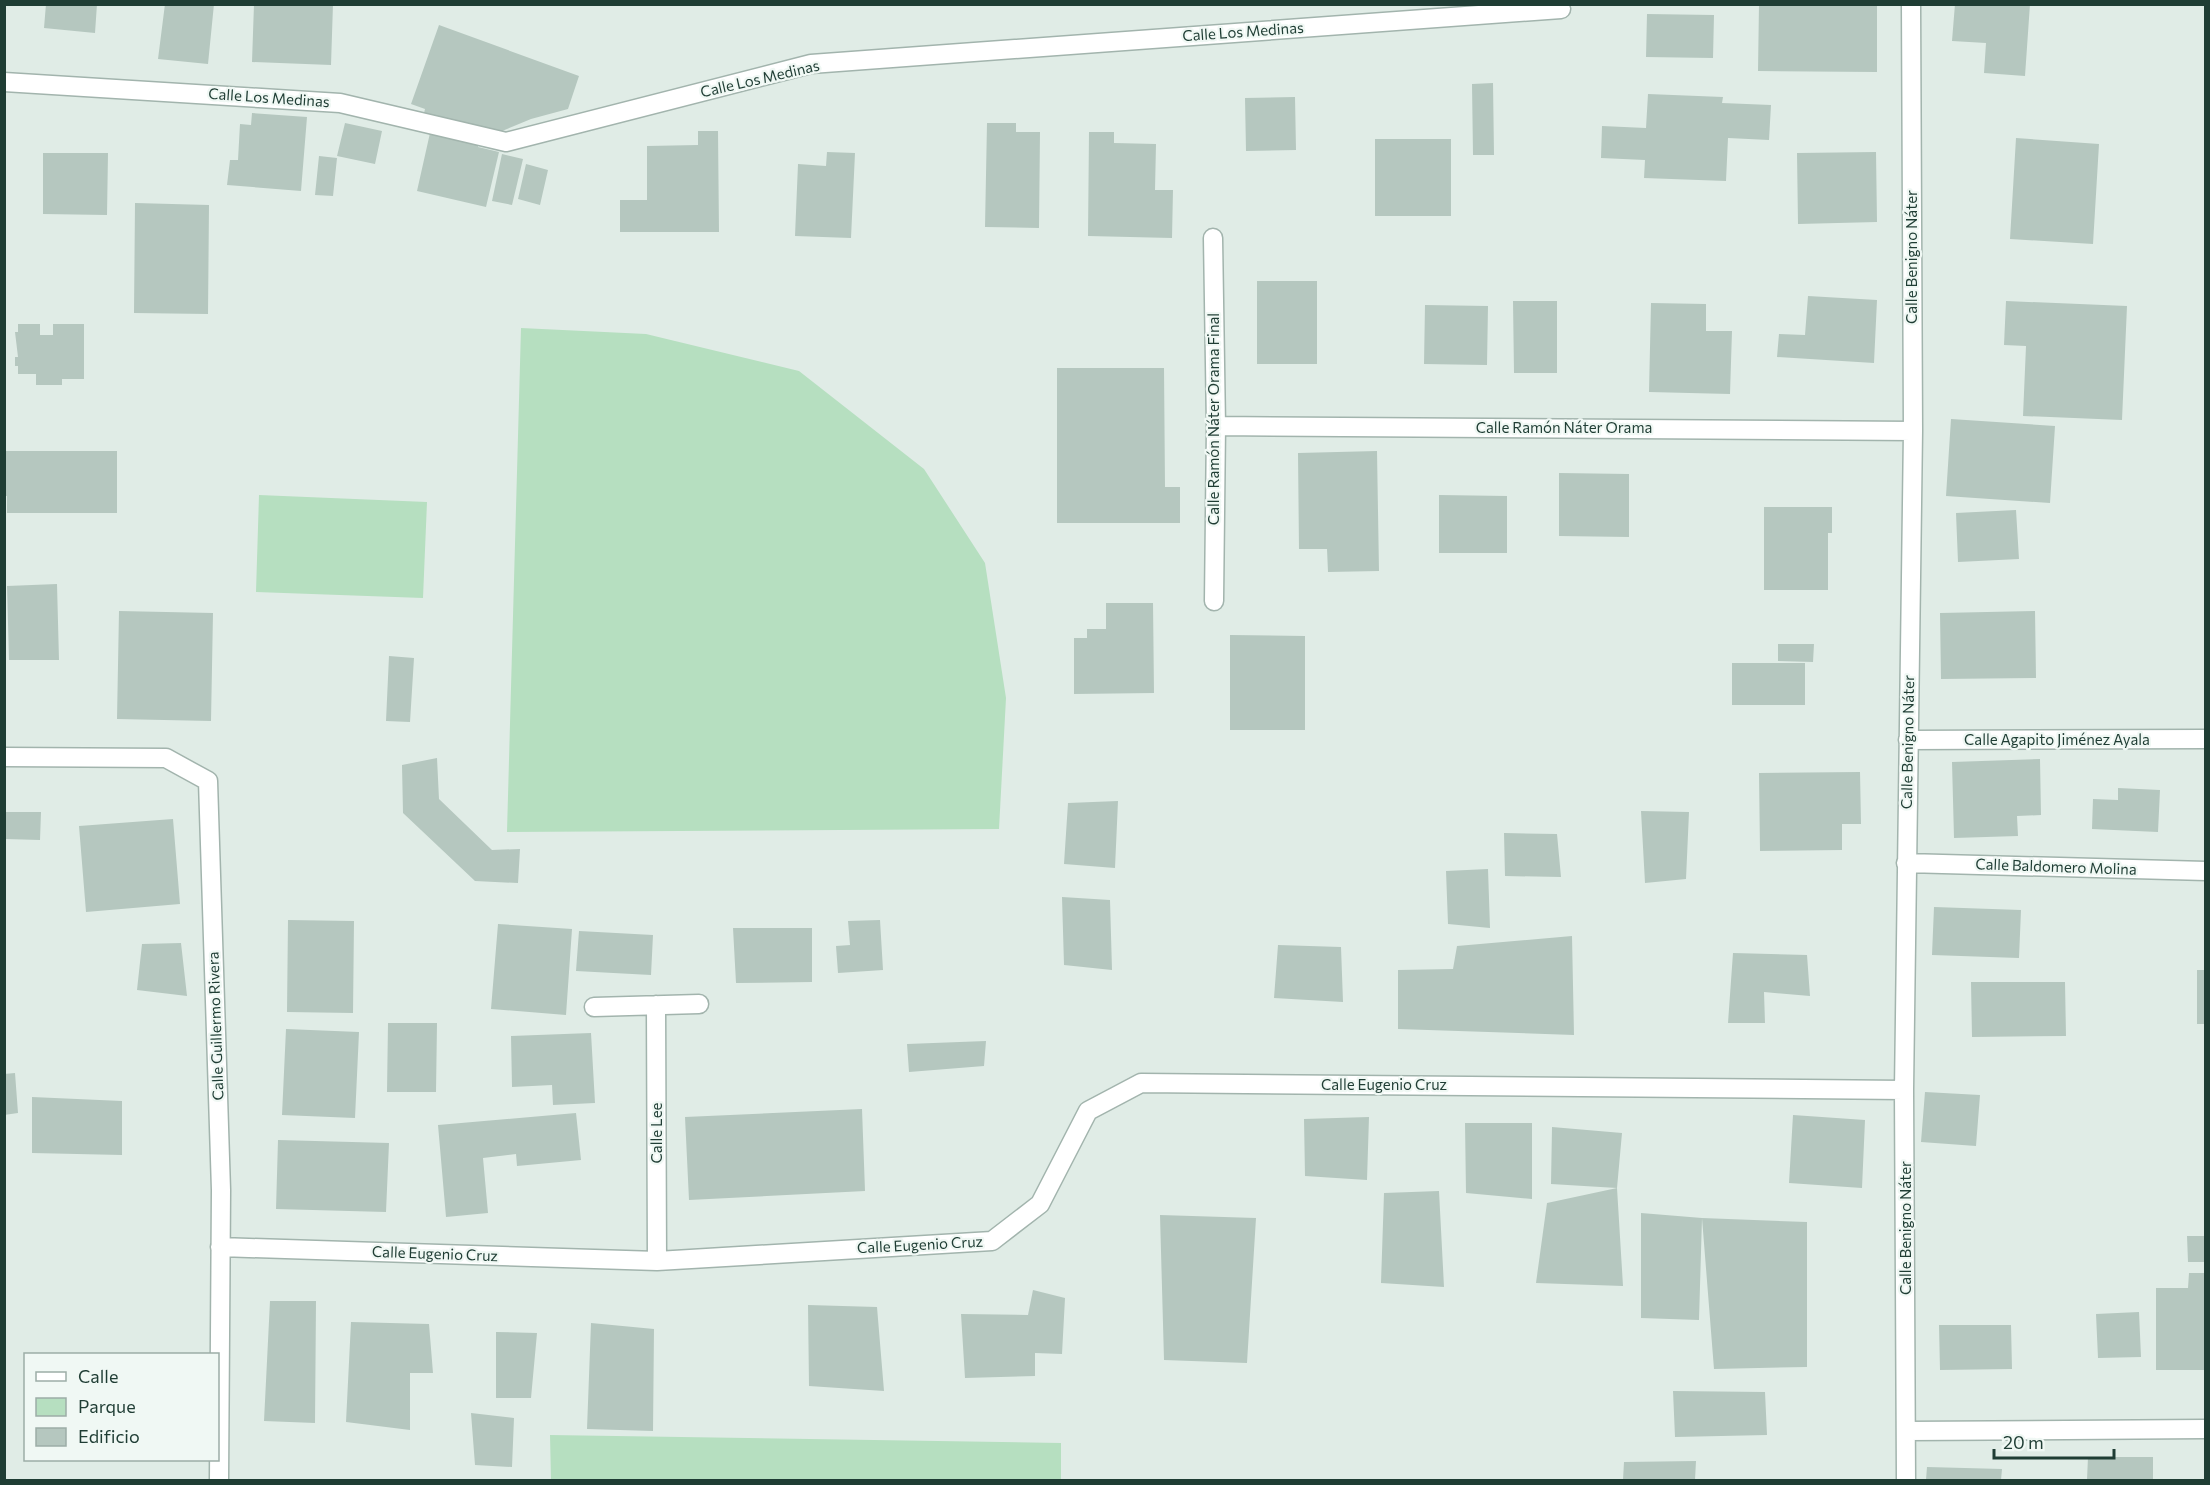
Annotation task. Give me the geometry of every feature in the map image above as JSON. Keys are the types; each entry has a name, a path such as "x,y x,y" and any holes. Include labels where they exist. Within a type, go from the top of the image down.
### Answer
{"street":[{"name":"Calle Benigno Náter","path":"1906,1480 1906,863 1913,431 1911,4"},
{"name":"Calle Los Medinas","path":"4,82 340,103 506,142 811,64 1561,9"},
{"name":"Calle Ramón Náter Orama Final","path":"1213,238 1216,426 1214,601"},
{"name":"Calle Ramón Náter Orama","path":"1216,426 1913,431"},
{"name":"Calle Agapito Jiménez Ayala","path":"1908,740 2205,739"},
{"name":"Calle Guillermo Rivera","path":"4,757 166,758 208,781 220,1178 219,1480"},
{"name":"Calle Baldomero Molina","path":"1906,863 2205,871"},
{"path":"594,1007 699,1004"},
{"name":"Calle Lee","path":"656,1005 657,1261"},
{"name":"Calle Eugenio Cruz","path":"220,1247 657,1261 992,1241 1040,1204 1088,1111 1141,1083 1905,1090"},
{"path":"1907,1431 2205,1429"}],"green space":[{"path":"521,328 646,334 799,371 924,469 985,563 1006,698 999,829 507,832"},
{"path":"259,495 427,502 423,598 256,592"},
{"path":"550,1435 1061,1443 1061,1480 551,1480"}],"building":[{"path":"46,4 97,4 95,33 44,28"},
{"path":"165,4 214,4 208,64 158,59"},
{"path":"254,4 333,4 331,65 252,62"},
{"path":"1759,4 1877,5 1877,72 1758,71"},
{"path":"1955,4 2030,4 2025,76 1984,73 1986,43 1952,41"},
{"path":"1647,14 1714,15 1713,58 1646,57"},
{"path":"439,25 579,76 568,109 531,119 495,134 469,129 424,113 425,109 411,104"},
{"path":"1493,83 1494,155 1473,155 1472,84"},
{"path":"1648,94 1723,97 1722,103 1771,105 1769,140 1728,138 1726,181 1644,178 1645,160 1601,158 1602,126 1646,128"},
{"path":"1295,97 1296,150 1246,151 1245,98"},
{"path":"252,113 307,117 301,191 227,185 230,160 238,160 240,124 251,125"},
{"path":"345,123 382,131 375,164 337,156"},
{"path":"987,123 1016,123 1016,132 1040,132 1039,228 985,227"},
{"path":"698,131 718,131 719,232 620,232 620,200 647,200 647,146 698,145"},
{"path":"1089,132 1114,132 1114,143 1156,144 1155,190 1173,190 1172,238 1088,236"},
{"path":"430,133 478,144 478,147 499,152 486,207 417,191"},
{"path":"2016,138 2099,144 2093,244 2010,239"},
{"path":"1375,139 1451,139 1451,216 1375,216"},
{"path":"827,152 855,153 851,238 795,236 798,164 826,166"},
{"path":"1876,152 1877,222 1798,224 1797,153"},
{"path":"43,153 108,153 107,215 43,214"},
{"path":"502,154 523,159 512,205 492,201"},
{"path":"319,156 337,158 333,196 315,195"},
{"path":"526,164 548,170 540,205 518,199"},
{"path":"135,203 209,205 208,314 134,313"},
{"path":"1257,281 1317,281 1317,364 1257,364"},
{"path":"1808,296 1877,300 1874,363 1777,357 1779,334 1805,335"},
{"path":"1513,301 1557,301 1557,373 1514,373"},
{"path":"2006,301 2127,306 2122,420 2023,416 2026,346 2004,345"},
{"path":"1651,303 1706,304 1706,331 1732,331 1730,394 1649,392"},
{"path":"1425,305 1488,306 1487,365 1424,364"},
{"path":"18,324 40,324 40,335 53,335 53,324 84,324 84,379 62,379 62,385 36,385 36,374 18,374 18,366 15,366 15,357 18,357 15,332 18,332"},
{"path":"1057,368 1164,368 1165,487 1180,487 1180,523 1057,523"},
{"path":"1951,419 2055,426 2050,503 1946,496"},
{"path":"4,451 117,451 117,513 7,513 7,496 4,496"},
{"path":"1377,451 1379,571 1328,572 1327,549 1299,549 1298,453"},
{"path":"1559,473 1629,474 1629,537 1559,536"},
{"path":"1439,495 1507,496 1507,553 1439,553"},
{"path":"1764,507 1832,507 1832,533 1828,533 1828,590 1764,590"},
{"path":"2016,510 2019,559 1958,562 1956,513"},
{"path":"57,584 59,660 9,660 7,586"},
{"path":"1106,603 1153,603 1154,693 1074,694 1074,638 1087,638 1087,629 1106,629"},
{"path":"119,611 213,613 211,721 117,719"},
{"path":"2035,611 2036,678 1941,679 1940,613"},
{"path":"1230,635 1305,636 1305,730 1230,730"},
{"path":"1778,644 1814,644 1813,662 1778,661"},
{"path":"389,656 414,658 410,722 386,721"},
{"path":"1732,663 1805,663 1805,705 1732,705"},
{"path":"437,758 439,799 492,850 520,849 518,883 475,881 403,813 402,765"},
{"path":"2040,759 2041,815 2017,816 2018,836 1954,838 1952,762"},
{"path":"1860,772 1861,824 1842,824 1842,850 1760,851 1759,773"},
{"path":"2118,788 2160,790 2158,832 2092,829 2093,799 2118,800"},
{"path":"1118,801 1115,868 1064,864 1068,803"},
{"path":"1641,811 1689,812 1686,879 1645,883"},
{"path":"6,812 41,812 40,840 5,839"},
{"path":"173,819 180,904 86,912 79,826"},
{"path":"1504,833 1557,834 1561,877 1505,876"},
{"path":"1488,869 1490,928 1448,924 1446,871"},
{"path":"1062,897 1110,900 1112,970 1064,965"},
{"path":"1934,907 2021,910 2019,958 1932,955"},
{"path":"288,920 354,921 353,1013 287,1012"},
{"path":"880,920 883,970 838,973 836,946 850,945 848,921"},
{"path":"498,924 572,929 566,1015 491,1009"},
{"path":"733,928 812,928 812,982 736,983"},
{"path":"579,931 653,935 651,975 576,971"},
{"path":"1572,936 1574,1035 1398,1029 1398,970 1453,969 1457,946"},
{"path":"181,943 187,996 137,990 142,944"},
{"path":"1278,945 1341,947 1343,1002 1274,998"},
{"path":"1733,953 1807,955 1810,996 1764,992 1765,1023 1728,1023"},
{"path":"2197,970 2205,970 2205,1024 2197,1024"},
{"path":"1971,982 2065,982 2066,1036 1972,1037"},
{"path":"388,1023 437,1023 436,1092 387,1092"},
{"path":"286,1029 359,1032 355,1118 282,1115"},
{"path":"591,1033 595,1103 553,1105 552,1085 512,1087 511,1036"},
{"path":"986,1041 984,1066 909,1072 907,1044"},
{"path":"15,1073 18,1113 4,1115 4,1074"},
{"path":"1925,1092 1980,1095 1976,1146 1921,1142"},
{"path":"32,1097 122,1101 122,1155 32,1153"},
{"path":"862,1109 865,1191 689,1200 685,1117"},
{"path":"576,1113 581,1160 517,1166 516,1154 483,1158 488,1213 446,1217 438,1125"},
{"path":"1793,1115 1865,1120 1862,1188 1789,1183"},
{"path":"1369,1117 1367,1180 1305,1176 1304,1119"},
{"path":"1465,1123 1532,1123 1532,1199 1466,1193"},
{"path":"1552,1127 1622,1133 1617,1188 1551,1184"},
{"path":"278,1140 389,1143 386,1212 276,1209"},
{"path":"1617,1188 1623,1286 1536,1283 1547,1203"},
{"path":"1439,1191 1444,1287 1381,1283 1384,1193"},
{"path":"1641,1213 1702,1218 1699,1320 1641,1318"},
{"path":"1160,1215 1256,1218 1247,1363 1164,1360"},
{"path":"1702,1218 1807,1222 1807,1367 1714,1369"},
{"path":"2187,1236 2205,1236 2205,1262 2188,1262"},
{"path":"2189,1273 2205,1273 2205,1370 2156,1370 2156,1288 2188,1288"},
{"path":"1033,1290 1065,1298 1062,1354 1035,1353 1035,1376 965,1378 961,1314 1028,1315"},
{"path":"270,1301 316,1301 315,1423 264,1421"},
{"path":"808,1305 877,1307 884,1391 809,1386"},
{"path":"2139,1312 2141,1357 2098,1358 2096,1314"},
{"path":"351,1322 429,1324 433,1373 410,1373 410,1430 346,1422"},
{"path":"591,1323 654,1329 653,1431 587,1429"},
{"path":"1939,1325 2011,1325 2012,1369 1940,1370"},
{"path":"496,1332 537,1333 531,1398 496,1398"},
{"path":"1673,1391 1765,1392 1767,1435 1675,1437"},
{"path":"471,1413 514,1418 512,1467 475,1465"},
{"path":"2088,1457 2153,1457 2153,1480 2087,1480"},
{"path":"1696,1461 1695,1480 1623,1480 1624,1462"},
{"path":"1927,1467 2002,1469 2001,1480 1926,1480"}]}
